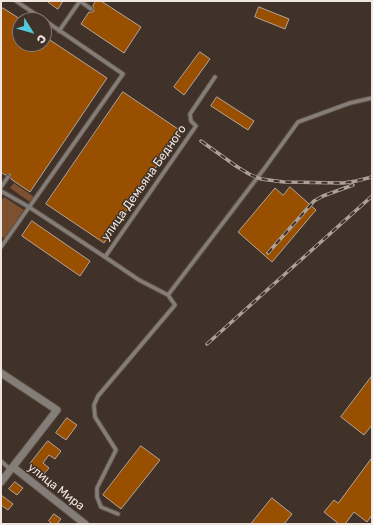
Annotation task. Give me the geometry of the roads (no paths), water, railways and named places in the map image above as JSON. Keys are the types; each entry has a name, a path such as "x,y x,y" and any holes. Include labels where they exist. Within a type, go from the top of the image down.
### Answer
{"street":[{"path":"1,373 57,410 1,482"},
{"name":"улица Мира","path":"12,468 85,524"}],"lane":[{"path":"16,1 32,12"},
{"path":"59,30 80,1 91,8"},
{"path":"1,247 123,74 52,25"},
{"name":"улица Демьяна Бедного","path":"1,191 29,207 105,257 196,126 191,121 190,114 215,77"},
{"path":"168,295 298,122 350,103 372,98"},
{"path":"1,187 8,177"},
{"path":"105,257 139,280 168,295 175,305 98,396 94,404 95,417 116,450 97,488 97,497 101,507 118,514"},
{"path":"1,461 12,468"}],"railway":[{"path":"201,141 236,166 261,179 284,182 343,183 372,177"},
{"path":"268,253 314,201 323,196 353,185"},
{"path":"207,344 372,196"}]}
